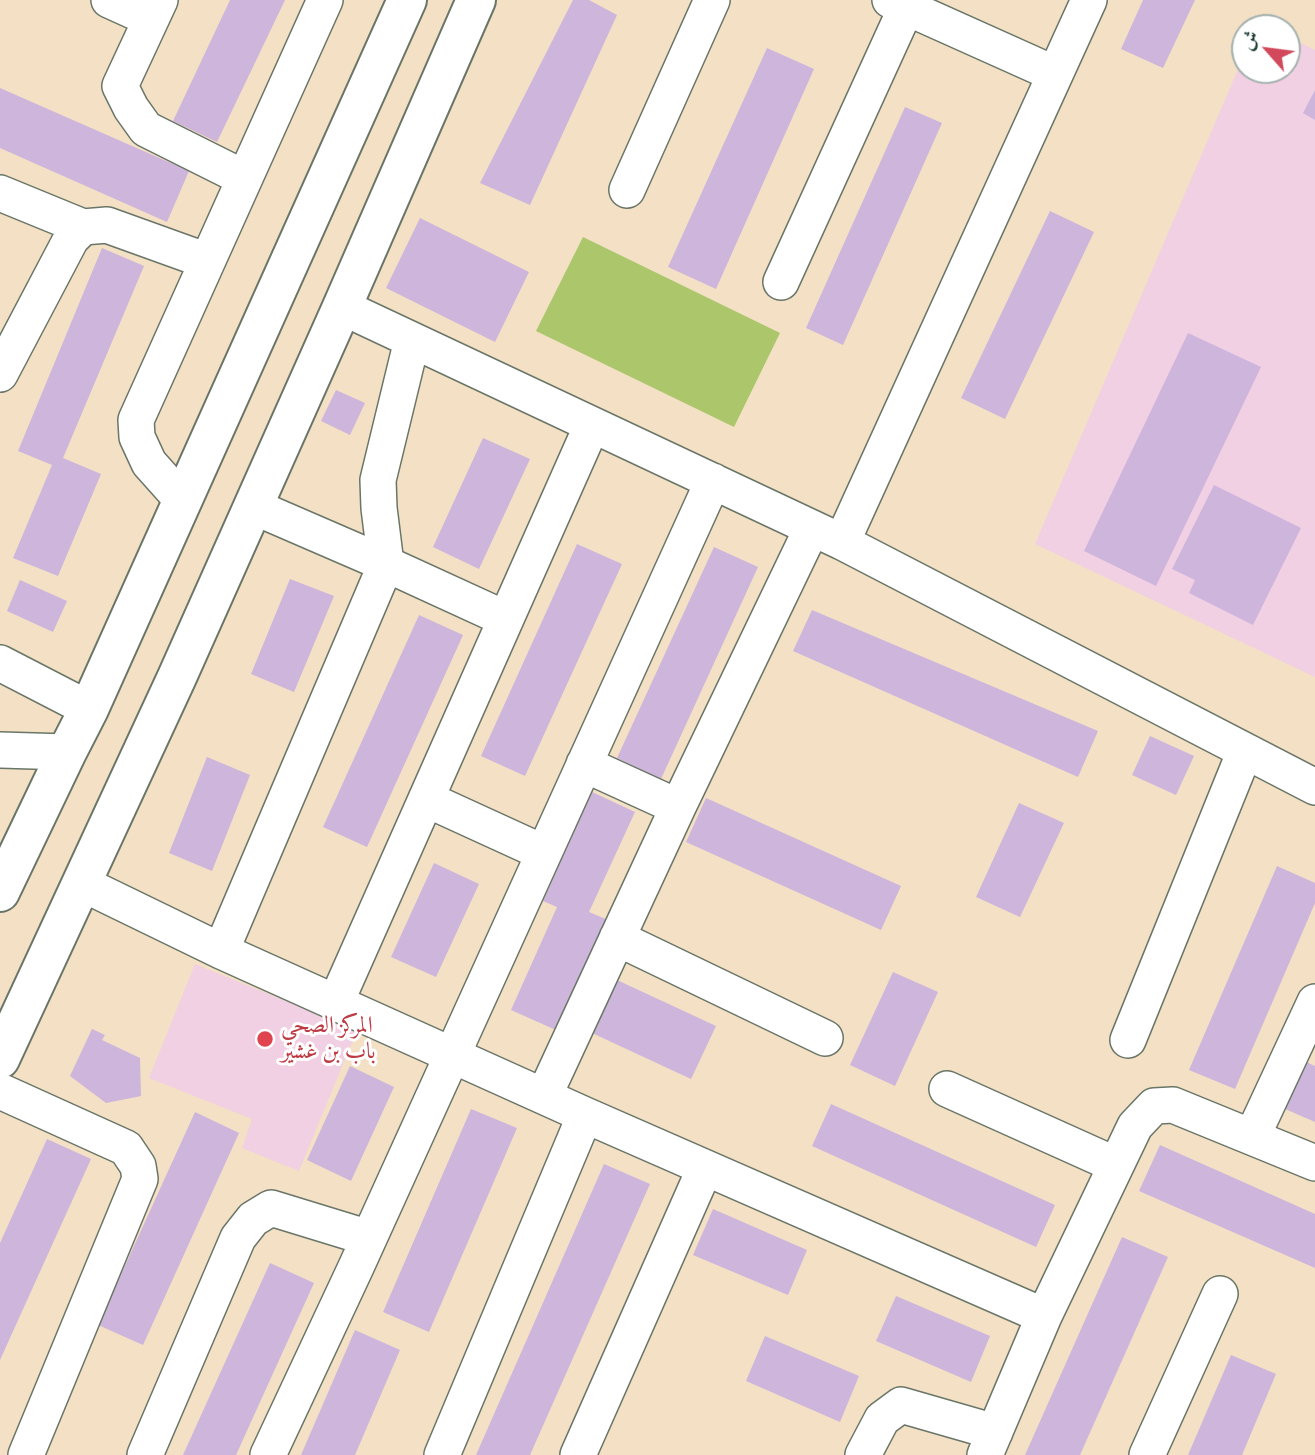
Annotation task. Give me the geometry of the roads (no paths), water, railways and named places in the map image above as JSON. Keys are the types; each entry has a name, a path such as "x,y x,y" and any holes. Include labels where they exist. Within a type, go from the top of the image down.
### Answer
{"highway":[{"path":"0,892 89,709 407,0"},
{"path":"0,1059 177,677 476,0"}],"street":[{"path":"109,0 156,9 120,86 146,129 244,178"},
{"path":"183,501 149,463 137,437 136,419 325,0"},
{"path":"627,190 712,0"},
{"path":"544,1096 678,807 827,535 1089,0"},
{"path":"781,282 898,4 1055,74"},
{"path":"0,193 83,226 107,225 207,261"},
{"path":"0,374 71,239 83,226"},
{"path":"342,307 827,535 1315,788"},
{"path":"221,951 386,564 378,480 412,340"},
{"path":"336,1003 592,425"},
{"path":"268,1455 713,481"},
{"path":"252,506 506,620"},
{"path":"0,663 89,709"},
{"path":"0,750 67,752"},
{"path":"1128,1040 1245,751"},
{"path":"584,764 678,807"},
{"path":"426,799 544,853"},
{"path":"81,883 221,951 585,1115 1044,1316"},
{"path":"617,938 825,1038"},
{"path":"1252,1137 1315,1002"},
{"path":"947,1089 1116,1165"},
{"path":"0,1091 126,1148 138,1166 140,1179 26,1455"},
{"path":"863,1455 882,1419 901,1405 990,1443 1044,1316 1116,1165 1135,1126 1154,1106 1173,1105 1315,1163"},
{"path":"442,1455 585,1115"},
{"path":"578,1455 705,1168"},
{"path":"145,1455 238,1238 253,1219 271,1208 369,1238"},
{"path":"1147,1455 1220,1294"}],"place":[{"name":"المركز الصحي باب بن غشير","path":"265,1039"}]}
